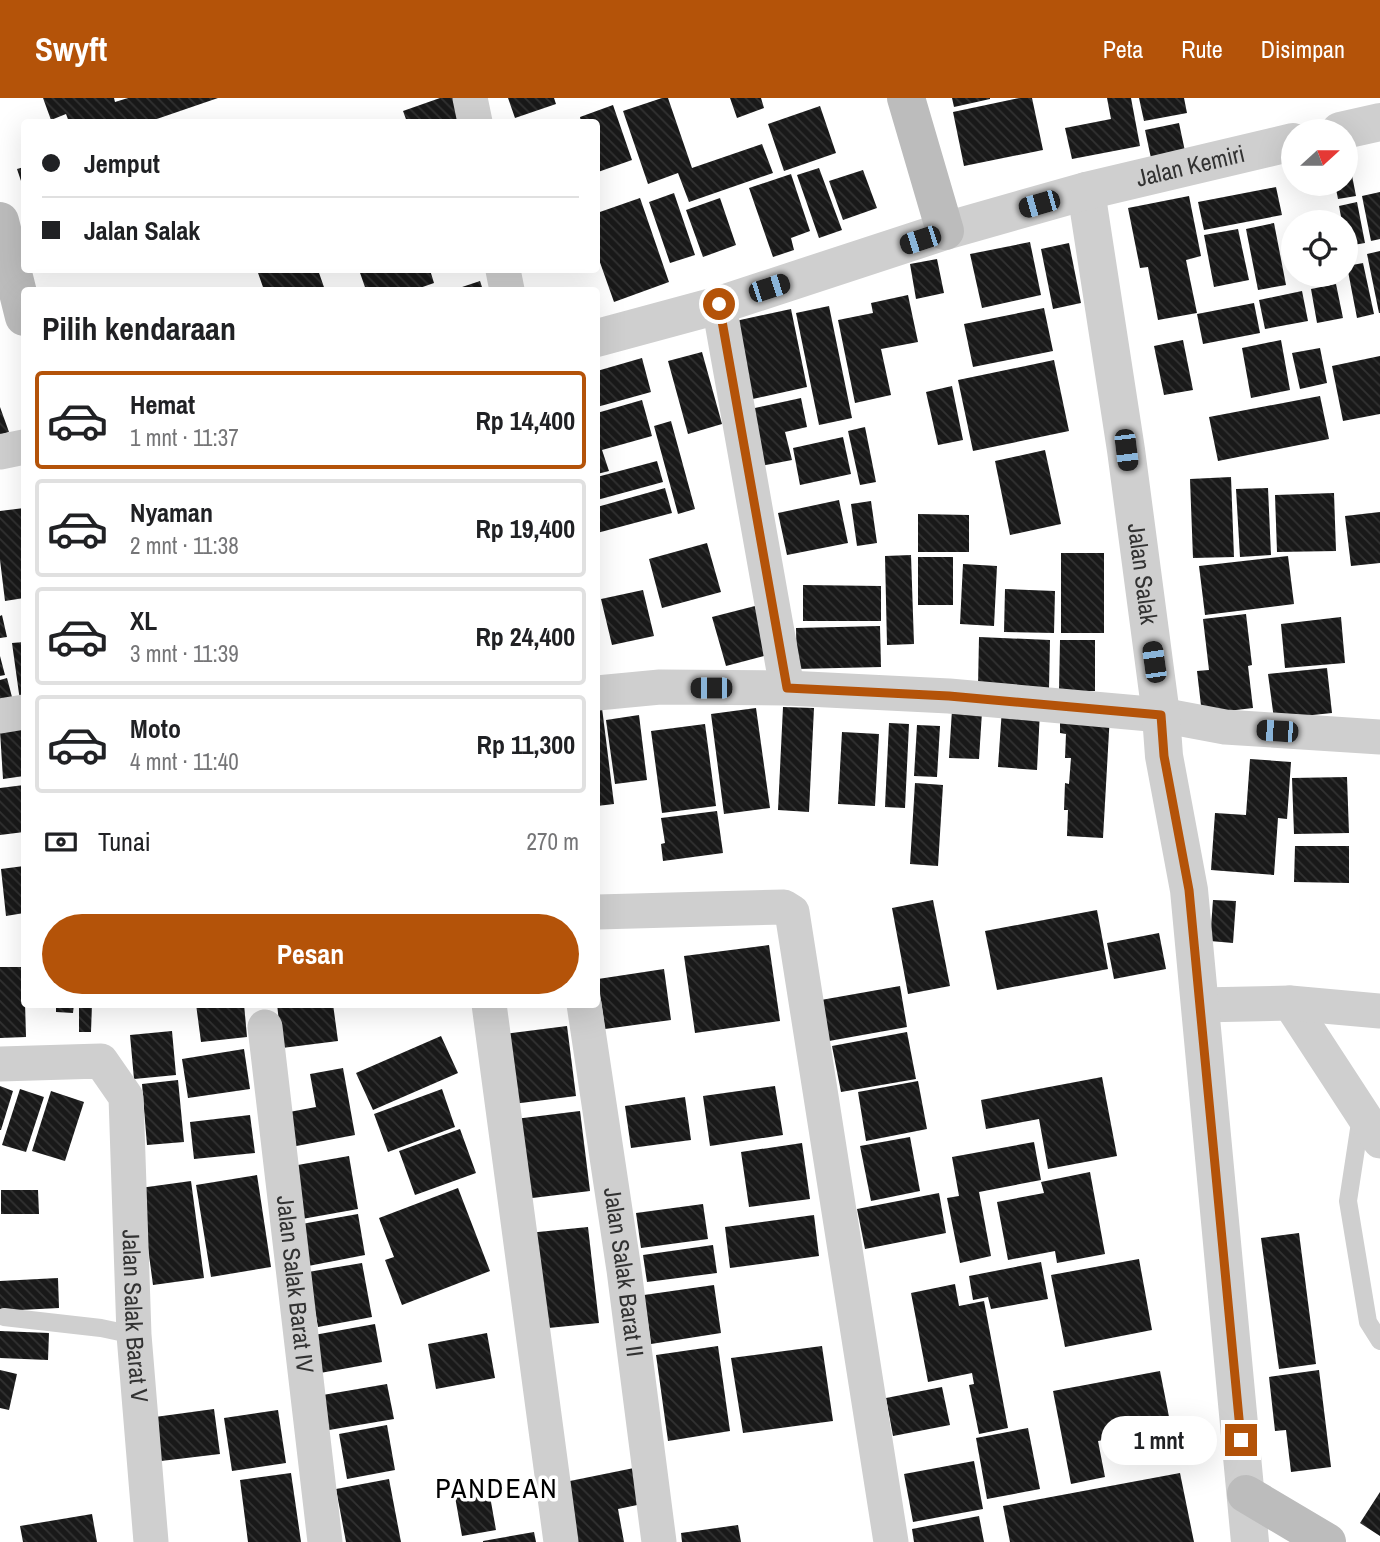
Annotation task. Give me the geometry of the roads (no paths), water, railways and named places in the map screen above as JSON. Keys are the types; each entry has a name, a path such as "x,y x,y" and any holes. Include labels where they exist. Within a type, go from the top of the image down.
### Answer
{"main road":[{"path":"906,98 945,231"},
{"path":"0,221 21,305"},
{"path":"1246,1494 1326,1542"}],"street":[{"path":"470,98 474,119"},
{"path":"1358,127 1380,122"},
{"name":"Jalan Kemiri","path":"600,337 719,304 945,231 1086,191 1281,145"},
{"name":"Jalan Salak","path":"1086,191 1126,450 1164,756 1189,890 1250,1542"},
{"path":"719,304 787,688"},
{"path":"0,452 21,448"},
{"path":"600,693 660,687 787,688 949,696 1161,715 1226,727 1380,737"},
{"path":"0,716 21,712"},
{"path":"600,912 784,907 792,912 891,1542"},
{"path":"1290,1003 1374,1122"},
{"path":"1200,1005 1290,1003 1380,1011"},
{"path":"490,1008 561,1542"},
{"name":"Jalan Salak Barat II","path":"585,1008 624,1270 659,1542"},
{"name":"Jalan Salak Barat IV","path":"265,1027 325,1542"},
{"name":"Jalan Salak Barat V","path":"0,1064 101,1061 122,1090 127,1106 121,1332 151,1542"}],"lane":[{"path":"1374,1122 1348,1201 1368,1322 1380,1341"},
{"path":"4,1317 121,1332"}],"district":[{"name":"PANDEAN","path":"497,1488"}]}
